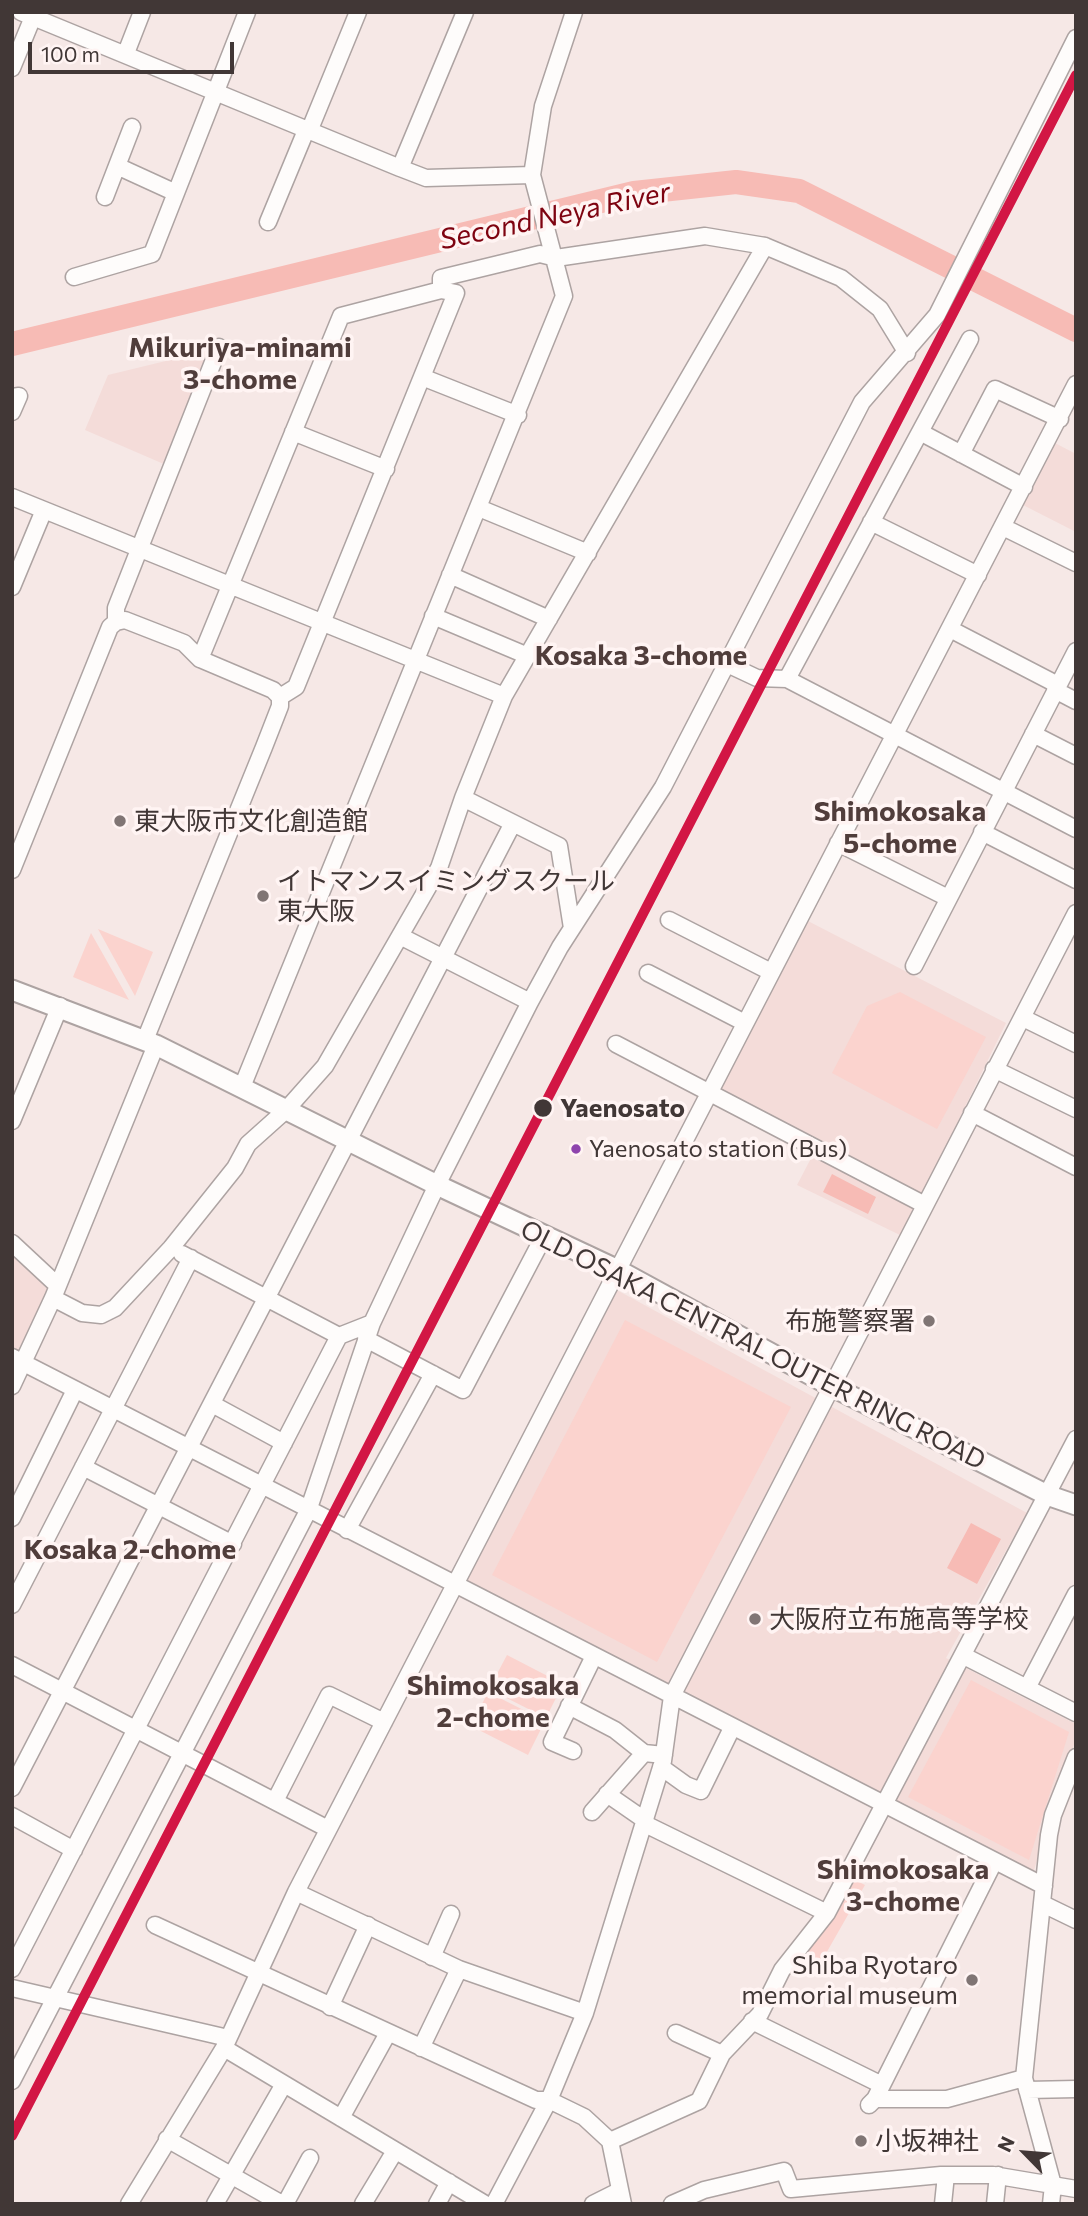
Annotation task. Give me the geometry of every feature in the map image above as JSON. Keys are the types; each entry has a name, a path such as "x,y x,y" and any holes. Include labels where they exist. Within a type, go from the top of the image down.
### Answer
{"main road":[{"name":"OLD OSAKA CENTRAL OUTER RING ROAD","path":"12,990 150,1042 437,1185 618,1270 831,1386 1047,1496 1076,1505"}],"street":[{"path":"126,53 142,12"},
{"path":"74,277 152,254 247,12"},
{"path":"268,222 358,12"},
{"path":"400,168 465,12"},
{"path":"242,1087 414,662 518,415 564,296 532,176 543,106 574,12"},
{"path":"12,68 30,14 426,178 532,176"},
{"path":"12,2081 308,1511 372,1323 437,1185 530,1002 572,928 663,788 725,663 862,402 937,315 1076,38"},
{"path":"105,197 132,127"},
{"path":"117,166 176,193"},
{"path":"441,290 441,278 553,251 705,236 765,246 841,278 880,309 907,353"},
{"path":"12,1243 55,1291 82,1312 101,1315 115,1308 171,1248 236,1168 248,1144 286,1110 325,1066 439,869 463,798 504,696 765,246"},
{"path":"12,1386 18,1360 55,1291 264,747 280,697 296,687 456,293 441,290 341,316 200,659"},
{"path":"787,679 970,339"},
{"path":"116,622 116,608 219,347"},
{"path":"422,377 518,415"},
{"path":"129,2204 226,2043 328,1829 1076,384"},
{"path":"961,454 995,389 1060,419"},
{"path":"12,397 19,396 12,412"},
{"path":"293,432 386,470"},
{"path":"920,432 1024,487"},
{"path":"12,497 414,662 504,696"},
{"path":"479,508 588,553"},
{"path":"12,587 44,510"},
{"path":"871,522 978,575"},
{"path":"1003,527 1076,563"},
{"path":"450,575 549,619"},
{"path":"433,616 528,656"},
{"path":"12,870 110,628 116,622 125,620 184,643 200,659 273,690 280,697"},
{"path":"950,629 1076,701"},
{"path":"914,966 1076,651"},
{"path":"725,663 757,678 787,679 1076,829"},
{"path":"1033,734 1076,756"},
{"path":"463,798 559,846 572,928"},
{"path":"12,1788 347,1138 513,823"},
{"path":"982,832 1076,880"},
{"path":"838,843 948,898"},
{"path":"669,920 771,972"},
{"path":"494,2204 550,2100 585,2013 663,1761 672,1696 994,1069 1074,921"},
{"path":"402,937 530,1002"},
{"path":"648,974 745,1023"},
{"path":"12,1121 60,1006"},
{"path":"1023,1018 1076,1044"},
{"path":"616,1044 925,1205"},
{"path":"994,1069 1076,1109"},
{"path":"972,1113 1076,1167"},
{"path":"366,1339 463,1390 544,1236"},
{"path":"171,1248 340,1336"},
{"path":"12,1605 191,1258"},
{"path":"12,1969 340,1336 372,1323"},
{"path":"18,1360 885,1807 1044,1886"},
{"path":"347,1530 433,1374"},
{"path":"12,1518 75,1390"},
{"path":"212,1404 284,1443"},
{"path":"610,2141 699,2101 722,2054 760,2014 782,1970 827,1913 1076,1439"},
{"path":"83,1467 233,1544"},
{"path":"1027,1688 1076,1594"},
{"path":"573,1751 552,1742 594,1656"},
{"path":"964,1656 1076,1713"},
{"path":"12,1665 328,1829"},
{"path":"275,1801 329,1695 384,1722"},
{"path":"569,1706 615,1730 644,1753 663,1761 687,1785 701,1791 732,1727"},
{"path":"592,1812 644,1753"},
{"path":"1051,2204 1053,2185 1025,2084 1049,1835 1068,1796 1076,1757"},
{"path":"607,1794 645,1822 827,1913"},
{"path":"12,1816 74,1850"},
{"path":"874,2097 994,1862"},
{"path":"296,1892 459,1969 585,2013"},
{"path":"1042,1904 1076,1920"},
{"path":"432,1956 451,1914"},
{"path":"155,1925 536,2100 550,2100 584,2117 610,2141 621,2197 593,2204"},
{"path":"330,2007 368,1925"},
{"path":"421,2048 459,1969"},
{"path":"12,1988 226,2043 284,2084 485,2204"},
{"path":"752,2021 874,2097 947,2099 1025,2084 1076,2089"},
{"path":"341,2118 388,2033"},
{"path":"676,2033 722,2054"},
{"path":"215,2204 284,2084"},
{"path":"167,2139 284,2204 310,2158"},
{"path":"363,2204 395,2151"},
{"path":"671,2204 704,2190 784,2171 791,2189 946,2175 998,2175 1076,2189"},
{"path":"943,2204 946,2175"},
{"path":"995,2204 998,2175"},
{"path":"437,2204 449,2182"}],"shaded area":[{"path":"211,350 166,465 85,430 108,375"},
{"path":"1055,443 1076,454 1076,532 1023,505"},
{"path":"806,920 1006,1023 902,1236 797,1185 820,1141 719,1089"},
{"path":"98,929 153,952 135,996"},
{"path":"91,933 129,1000 73,977"},
{"path":"900,992 986,1037 937,1129 832,1073 867,1006"},
{"path":"832,1174 876,1197 868,1214 823,1192"},
{"path":"12,1255 50,1286 20,1352 12,1349"},
{"name":"大阪府立布施高等学校","path":"615,1289 1027,1513 946,1658 1076,1724 1076,1738 1033,1873 465,1580"},
{"path":"625,1320 791,1407 657,1662 492,1575"},
{"path":"971,1523 1001,1539 977,1584 947,1568"},
{"path":"507,1655 563,1684 546,1718 489,1689"},
{"path":"971,1680 1069,1732 1029,1860 908,1797"},
{"path":"488,1692 545,1721 528,1755 471,1726"},
{"path":"853,1879 865,1885 816,1971 801,1955"}],"waterway":[{"name":"Second Neya River","path":"12,344 634,193 736,182 799,191 1076,330"}],"transit line":[{"path":"12,2136 1076,75"}],"place":[{"name":"東大阪市文化創造館","path":"120,821"},
{"name":"イトマンスイミングスクール 東大阪","path":"263,896"},
{"name":"Yaenosato","path":"543,1108"},
{"name":"Yaenosato station (Bus)","path":"576,1149"},
{"name":"布施警察署","path":"929,1321"},
{"name":"大阪府立布施高等学校","path":"755,1619"},
{"name":"Shiba Ryotaro memorial museum","path":"972,1980"},
{"name":"小坂神社","path":"861,2141"}],"district":[{"name":"Mikuriya-minami 3-chome","path":"240,364"},
{"name":"Kosaka 3-chome","path":"641,656"},
{"name":"Shimokosaka 5-chome","path":"900,828"},
{"name":"Kosaka 2-chome","path":"130,1550"},
{"name":"Shimokosaka 2-chome","path":"493,1702"},
{"name":"Shimokosaka 3-chome","path":"903,1886"}]}
